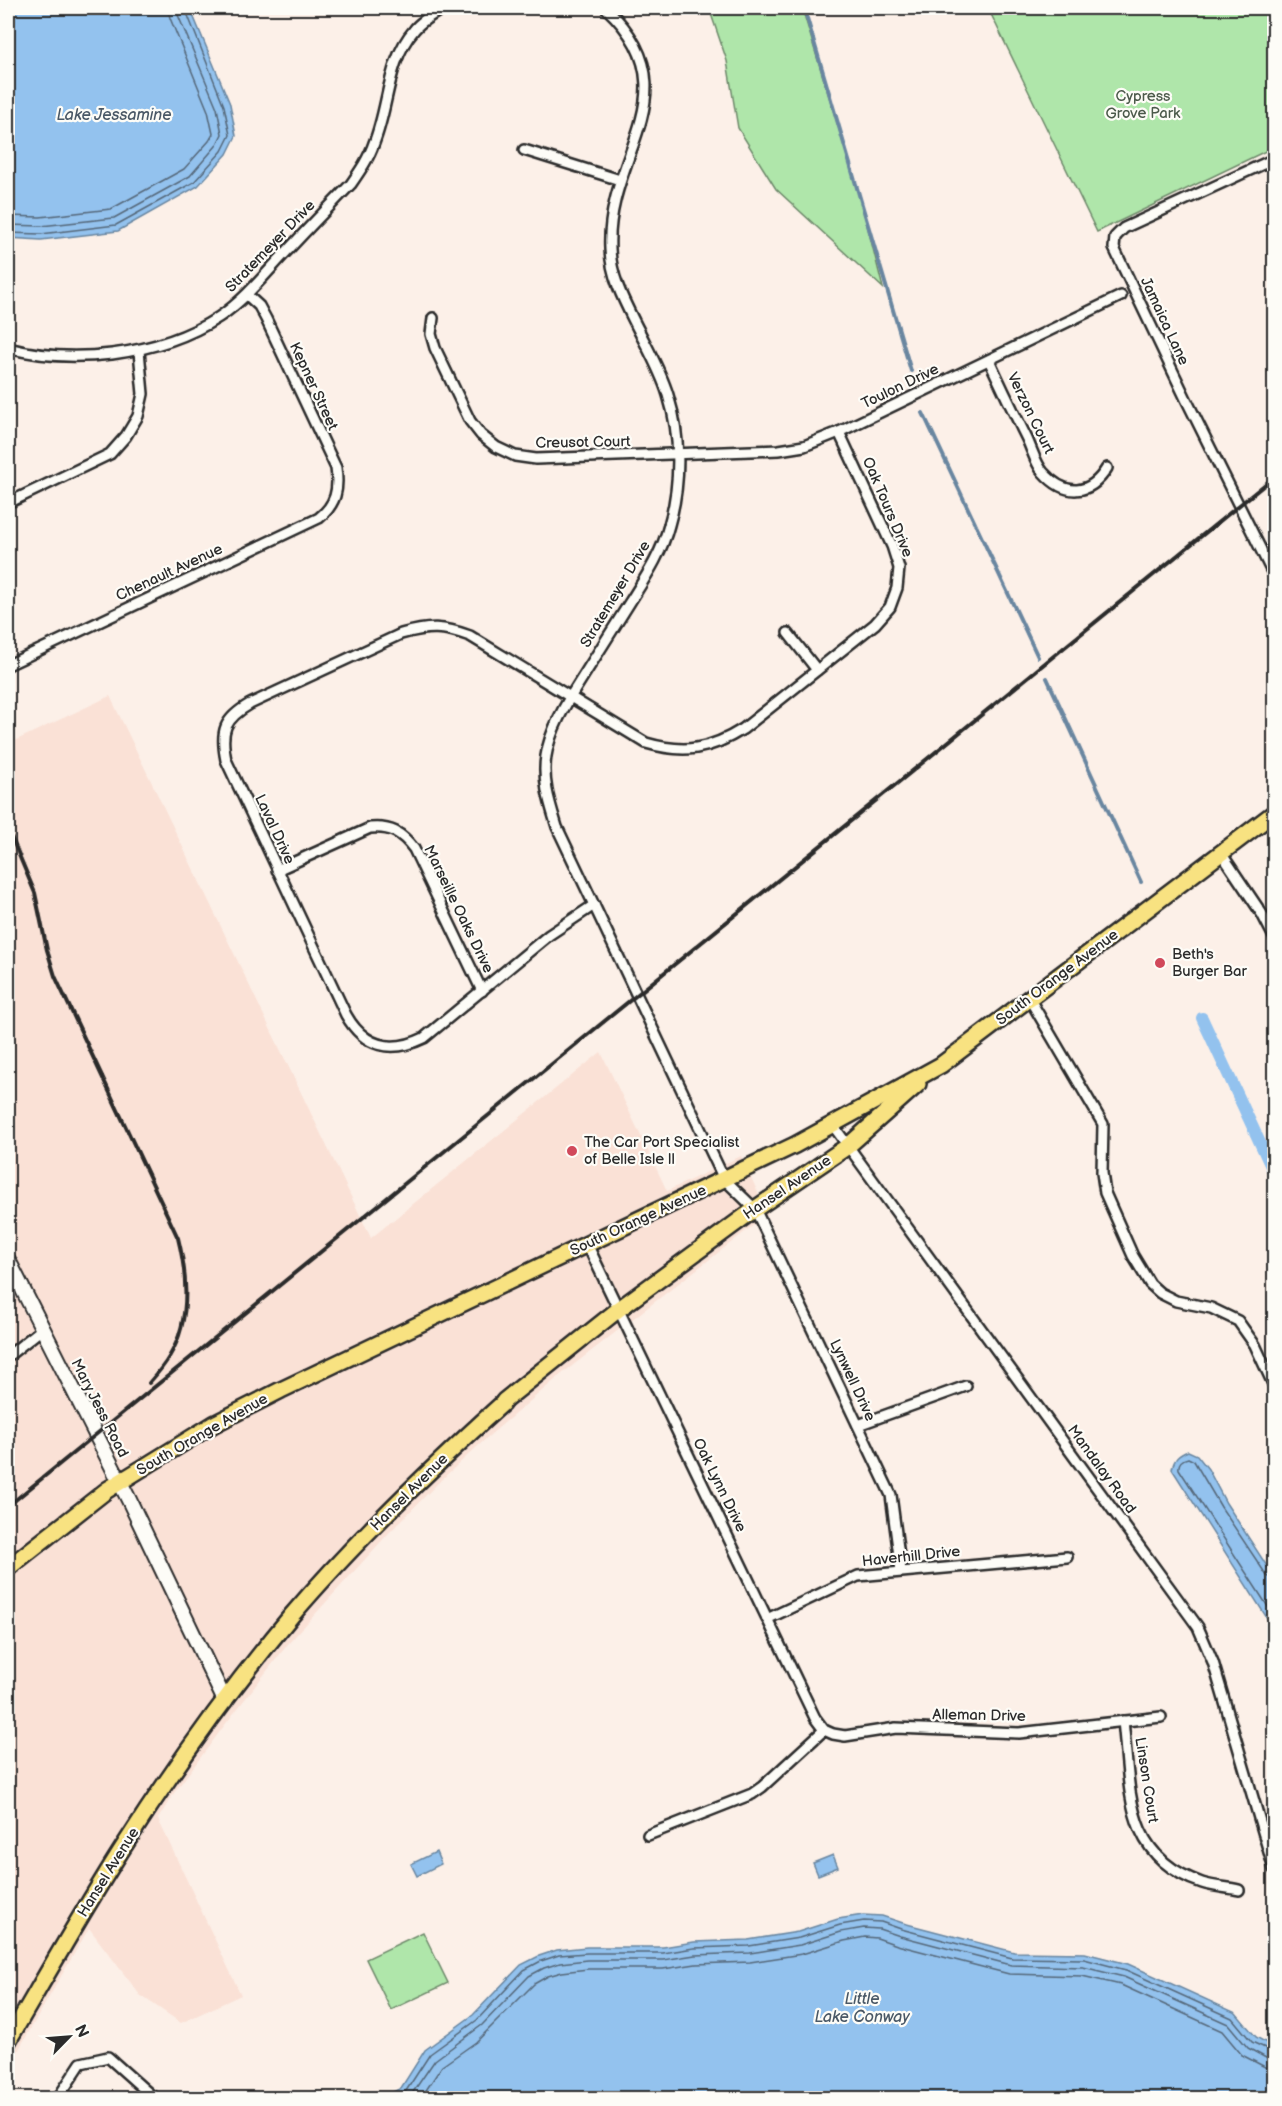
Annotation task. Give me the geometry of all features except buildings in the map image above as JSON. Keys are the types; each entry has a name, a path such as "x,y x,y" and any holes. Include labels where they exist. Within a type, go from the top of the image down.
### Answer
{"main road":[{"name":"South Orange Avenue","path":"8,1568 71,1517 120,1482 244,1408 795,1145 941,1065 1275,813"},
{"name":"Hansel Avenue","path":"8,2041 124,1844 169,1778 291,1616 348,1553 410,1489 504,1402 618,1309 755,1209 848,1146 941,1065"}],"street":[{"name":"Stratemeyer Drive","path":"8,348 28,354 64,357 139,351 196,330 220,316 247,295 351,184 365,164 375,142 393,70 402,46 414,28 444,8"},
{"name":"Stratemeyer Drive","path":"606,8 621,22 634,40 642,59 646,81 645,102 640,123 620,180 611,222 609,247 612,269 619,291 661,375 675,420 678,454 675,497 669,526 658,555 571,697 550,736 545,780 549,804 557,827 724,1179"},
{"path":"524,150 620,180"},
{"name":"Jamaica Lane","path":"1275,159 1124,228 1115,237 1114,248 1275,576"},
{"name":"Kepner Street","path":"247,295 267,319 336,468 337,497"},
{"name":"Toulon Drive","path":"678,454 779,450 804,446 838,432 1121,296"},
{"name":"Creusot Court","path":"433,318 431,334 435,348 459,401 481,435 496,447 515,456 536,459 678,454"},
{"path":"8,503 110,454 126,436 138,416 142,394 139,351"},
{"name":"Verzon Court","path":"988,360 1042,471 1059,488 1077,490 1092,486 1099,481 1107,468"},
{"name":"Oak Tours Drive","path":"571,697 646,743 668,750 689,750 708,746 727,740 744,729 875,624 890,607 897,588 899,568 892,546 838,432"},
{"name":"Chenault Avenue","path":"8,665 319,518 328,511 337,497"},
{"name":"Laval Drive","path":"571,697 470,636 437,627 422,628 401,634 237,711 224,730 222,743 226,760 353,1029 363,1038 376,1044 392,1047 410,1045 424,1038 549,935 594,905"},
{"path":"788,633 818,670"},
{"name":"Marseille Oaks Drive","path":"277,870 370,828 393,829 405,837 414,849 482,991"},
{"path":"1221,853 1275,937"},
{"path":"1029,998 1103,1124 1102,1173 1106,1193 1133,1256 1150,1284 1160,1293 1176,1301 1210,1308 1238,1322 1255,1344 1275,1386"},
{"name":"Mandalay Road","path":"832,1124 1198,1626 1213,1662 1275,1869"},
{"path":"724,1179 755,1209"},
{"name":"Lynwell Drive","path":"755,1209 891,1495 901,1571"},
{"name":"Oak Lynn Drive","path":"587,1244 815,1718 828,1732"},
{"name":"Mary Jess Road","path":"8,1260 120,1482 225,1701"},
{"path":"8,1356 42,1329"},
{"path":"858,1425 966,1386"},
{"name":"Haverhill Drive","path":"767,1619 858,1576 1067,1557"},
{"name":"Alleman Drive","path":"828,1732 845,1736 896,1728 1019,1733 1161,1717"},
{"name":"Linson Court","path":"1123,1721 1133,1806 1140,1830 1149,1847 1162,1862 1181,1874 1204,1883 1239,1890"},
{"path":"648,1834 752,1794 828,1732"},
{"path":"57,2098 81,2063 108,2057 154,2098"}],"shaded area":[{"path":"110,696 371,1238 601,1052 667,1191 741,1156 768,1214 563,1373 441,1480 388,1534 288,1644 174,1793 158,1819 241,1995 181,2023 140,1995 89,1928 8,2068 8,744"}],"green space":[{"path":"709,8 802,8 862,205 883,288 776,189 738,128 727,61"},
{"name":"Cypress Grove Park","path":"988,8 1274,8 1274,147 1097,232"},
{"path":"423,1932 448,1983 391,2010 366,1959"}],"water":[{"name":"Lake Jessamine","path":"8,8 190,8 230,104 236,136 227,154 198,186 118,231 41,240 8,238"},
{"path":"1188,1451 1197,1455 1208,1469 1226,1503 1274,1577 1274,1629 1172,1469 1177,1458"},
{"path":"436,1852 441,1864 417,1876 411,1864"},
{"path":"833,1855 838,1867 818,1875 813,1863"},
{"name":"Little Lake Conway","path":"863,1915 882,1916 1014,1952 1085,1953 1128,1964 1236,2013 1256,2037 1274,2047 1274,2098 382,2098 401,2088 425,2050 473,2015 521,1965 539,1956 557,1950 587,1947 663,1947 694,1942 748,1940 798,1932 838,1919"}],"waterway":[{"path":"804,8 911,371"},
{"path":"923,413 1038,657"},
{"path":"1047,678 1141,882"},
{"path":"1202,1018 1274,1173"}],"railway":[{"path":"8,1506 1274,477"},
{"path":"8,829 35,893 55,976 178,1238 184,1268 186,1299 184,1314 181,1329 169,1357 149,1383"}],"place":[{"name":"Beth's Burger Bar","path":"1160,963"},
{"name":"The Car Port Specialist of Belle Isle ll","path":"572,1151"}]}
